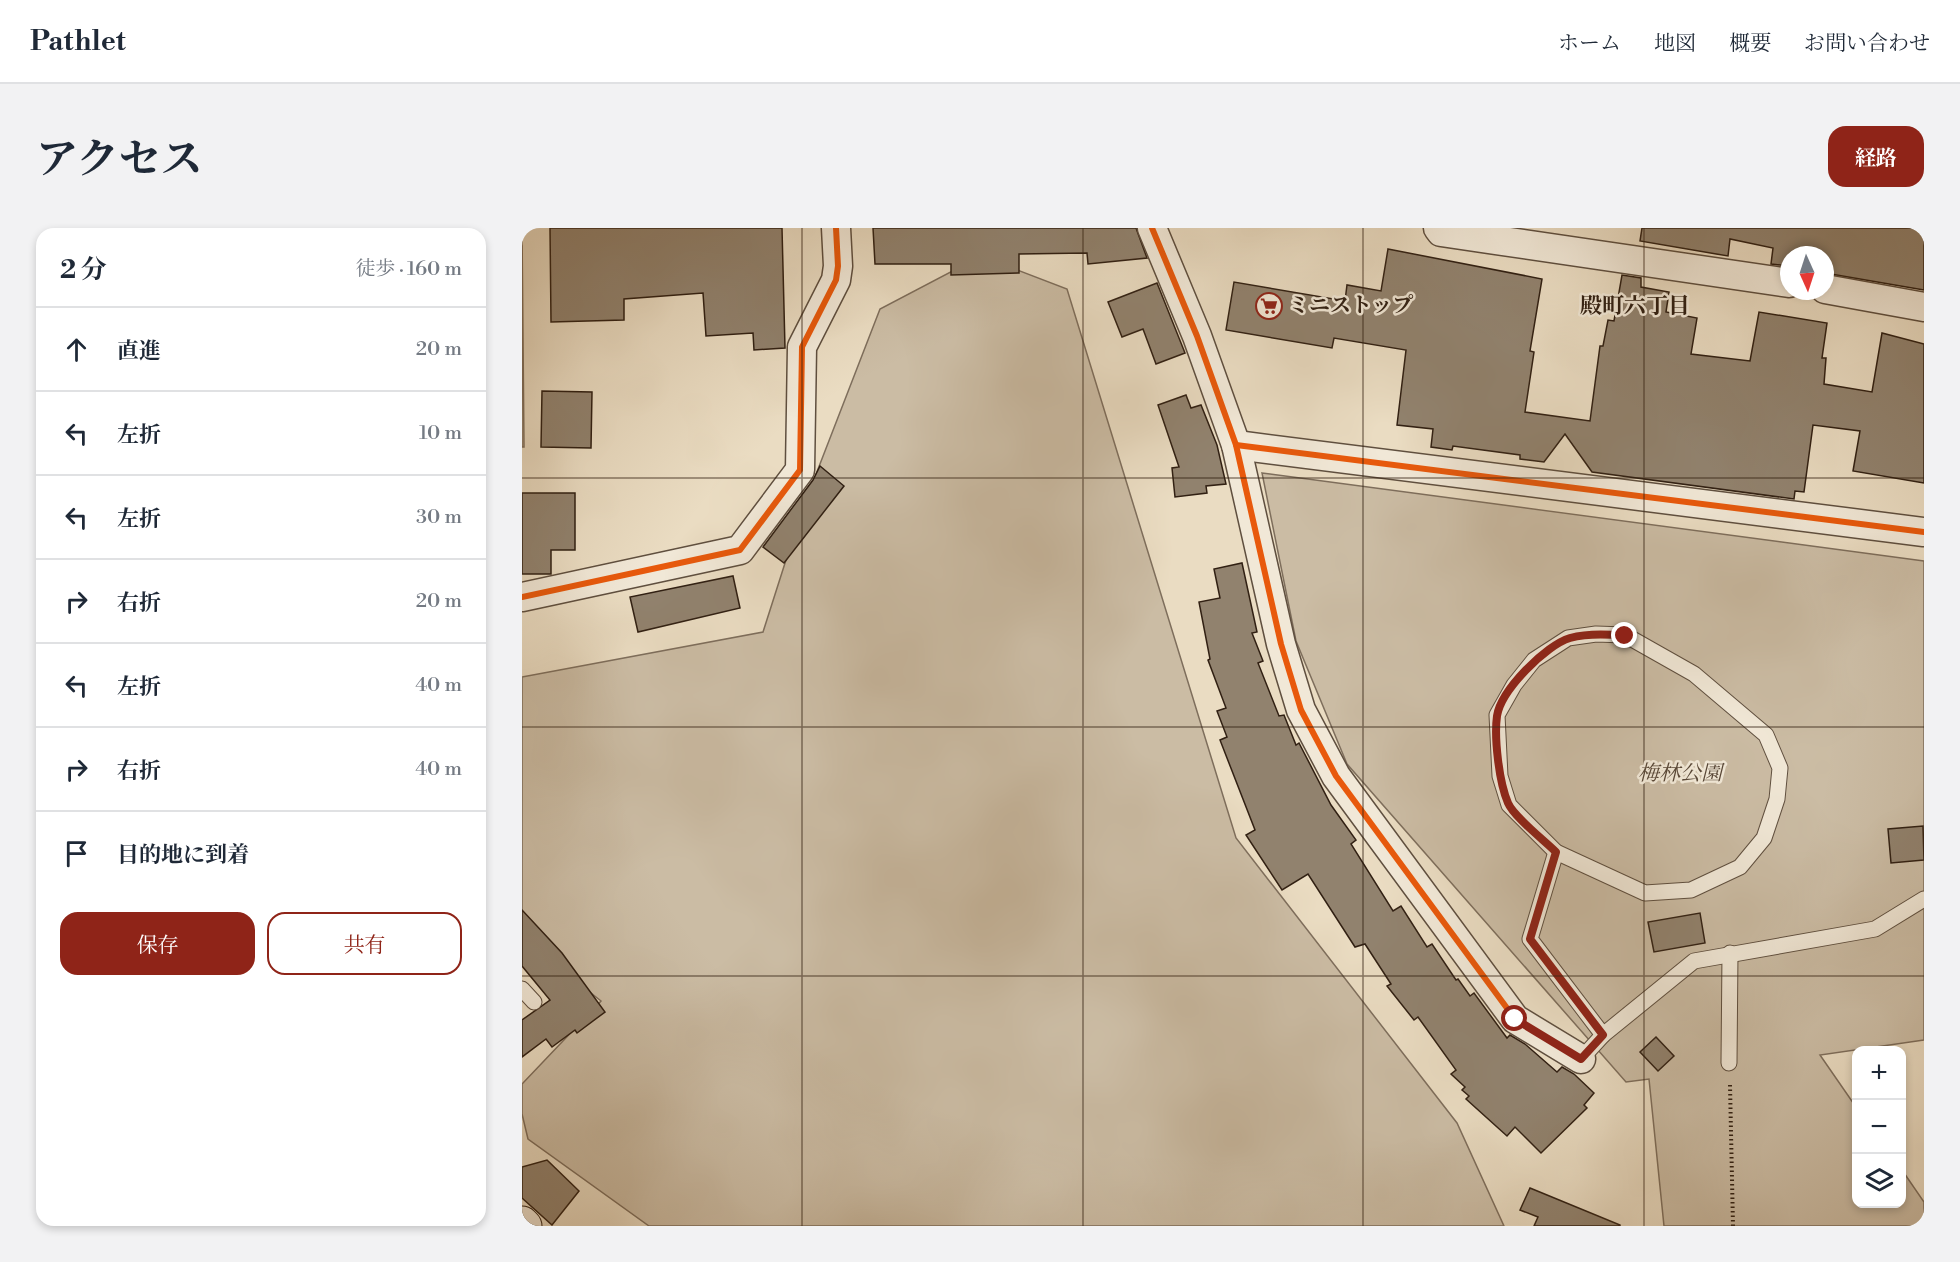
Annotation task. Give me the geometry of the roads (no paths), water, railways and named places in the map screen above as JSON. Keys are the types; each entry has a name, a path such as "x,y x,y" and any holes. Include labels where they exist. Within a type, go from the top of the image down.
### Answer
{"street":[{"path":"522,597 740,550 800,470 802,347 836,280 838,267 836,228"},
{"path":"1152,228 1197,336 1236,445 1281,644 1301,710 1336,776 1515,1019 1581,1059"},
{"path":"1438,228 1441,232 1780,282"},
{"path":"1834,291 1924,307"},
{"path":"1236,445 1924,532"}],"lane":[{"path":"1596,634 1625,636 1694,674 1766,735 1780,768 1777,799 1764,838 1740,867 1690,890 1645,893 1556,852 1509,805 1500,776 1497,715 1514,685 1534,660 1568,638 1596,634"},
{"path":"1556,852 1530,939 1603,1035"},
{"path":"1581,1059 1603,1035 1694,961 1875,929 1924,898"},
{"path":"1729,1063 1730,953"},
{"path":"522,989 534,1002"}],"place":[{"name":"ミニストップ","path":"1269,306"}],"district":[{"name":"殿町六丁目","path":"1635,306"}],"park label":[{"name":"梅林公園","path":"1680,774"}]}
